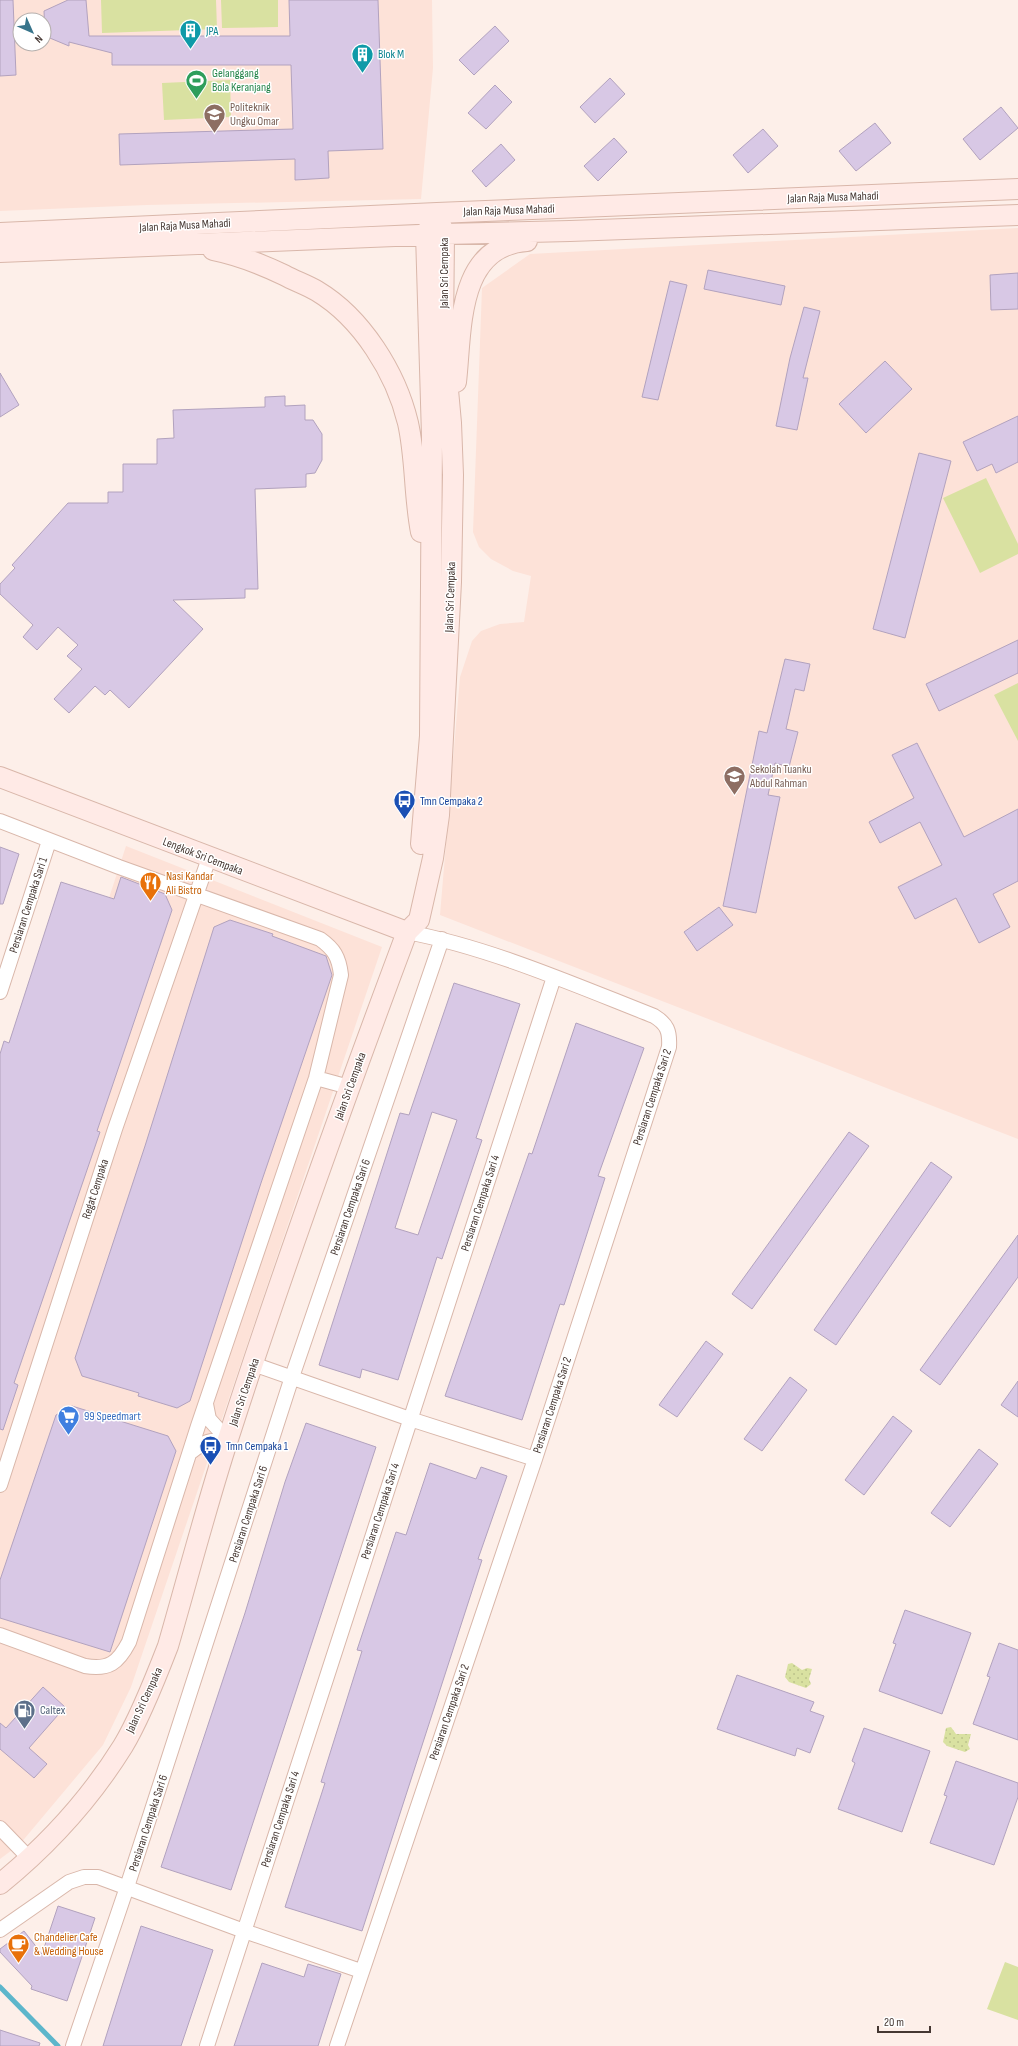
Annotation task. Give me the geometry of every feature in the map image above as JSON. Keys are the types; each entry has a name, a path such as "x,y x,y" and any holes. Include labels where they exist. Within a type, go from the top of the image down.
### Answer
{"street":[{"name":"Jalan Raja Musa Mahadi","path":"0,252 27,241 437,213 1018,189"},
{"name":"Jalan Sri Cempaka","path":"408,932 405,921 418,865 427,787 430,736 430,581 435,234 437,213"},
{"name":"Jalan Raja Musa Mahadi","path":"0,233 27,241 183,244 435,234 570,231 1018,215"},
{"path":"451,423 463,305 470,284 480,266 496,248 515,242 560,238 570,231"},
{"name":"Jalan Sri Cempaka","path":"0,1884 30,1859 88,1798 124,1745 158,1674 168,1646 228,1440 253,1364 349,1087 408,932 419,920 433,858 439,815 451,582 453,475 451,423 435,234"},
{"path":"183,244 236,254 317,291 341,309 376,348 390,376 408,422 415,462 418,522 430,581"},
{"name":"Lengkok Sri Cempaka","path":"0,778 408,932"},
{"path":"0,821 196,895 320,939 332,947 340,960 341,975 316,1078 198,1426 191,1452 129,1642 123,1654 112,1664 100,1669 85,1666 0,1635"},
{"name":"Persiaran Cempaka Sari 1","path":"0,992 48,840"},
{"name":"Regat Cempaka","path":"0,1485 115,1129 209,858"},
{"name":"Persiaran Cempaka Sari 2","path":"337,2046 534,1459 669,1047 670,1033 665,1023 654,1016 554,976 442,939 408,932"},
{"name":"Persiaran Cempaka Sari 6","path":"73,2046 127,1887 292,1377 442,939"},
{"name":"Persiaran Cempaka Sari 4","path":"207,2046 554,976"},
{"path":"316,1078 349,1087"},
{"path":"253,1364 410,1419 534,1459"},
{"path":"206,1404 209,1419 228,1440"},
{"path":"191,1452 203,1442 228,1440"},
{"path":"0,1828 30,1859"},
{"path":"0,1930 69,1882 84,1877 98,1877 244,1931 361,1971"}],"shaded area":[{"name":"Politeknik Ungku Omar","path":"0,0 432,0 433,68 421,199 147,205 0,211"},
{"name":"Sekolah Tuanku Abdul Rahman","path":"1018,228 1018,1139 440,915 460,677 472,641 481,631 500,624 524,622 531,576 513,571 491,559 479,547 473,532 482,288 530,254"},
{"path":"126,846 382,947 131,1687 103,1745 20,1844 0,1859 0,1231"}],"green space":[{"path":"101,0 216,0 217,29 102,33"},
{"path":"221,0 278,0 278,27 222,28"},
{"name":"Gelanggang Bola Keranjang","path":"230,80 231,117 164,120 162,83"},
{"path":"986,478 1018,544 1018,554 980,573 943,498"},
{"path":"1018,683 1018,741 994,695"},
{"path":"792,1663 802,1670 807,1668 812,1669 809,1679 811,1684 806,1688 789,1682 785,1677 788,1664"},
{"path":"951,1727 956,1734 971,1734 968,1745 970,1749 965,1752 947,1746 943,1742 946,1728"},
{"path":"1005,1962 1018,1967 1018,2020 987,2009"}],"building":[{"path":"0,0 13,0 12,52 15,52 16,75 0,76"},
{"path":"68,0 86,0 89,36 290,36 289,0 378,0 383,149 328,151 329,178 295,180 295,159 120,165 119,134 293,129 291,65 112,65 112,53 69,42 69,46 52,39 52,12 44,11"},
{"path":"495,26 509,41 474,75 459,60"},
{"path":"610,78 625,94 595,123 580,107"},
{"path":"495,85 512,102 486,129 468,113"},
{"path":"1001,107 1018,128 980,160 963,139"},
{"path":"875,123 891,143 856,171 839,151"},
{"path":"763,129 778,146 748,173 733,155"},
{"path":"614,138 627,152 598,181 584,166"},
{"path":"501,144 515,160 486,187 472,171"},
{"path":"708,270 785,286 781,305 704,289"},
{"path":"1018,273 1018,309 991,310 990,275"},
{"path":"670,281 687,285 658,400 642,397"},
{"path":"804,307 820,311 803,378 808,378 797,430 776,426 790,358"},
{"path":"885,361 912,389 866,433 839,404"},
{"path":"0,373 19,405 0,417"},
{"path":"285,396 285,406 305,405 305,420 313,420 322,434 322,460 315,473 306,474 306,487 255,489 258,589 245,589 245,598 173,600 203,629 129,708 110,690 105,695 95,686 69,713 54,699 82,669 67,656 78,645 58,627 37,650 23,637 33,625 0,594 0,584 15,568 12,565 68,503 108,503 108,492 123,492 123,464 157,464 157,439 174,438 173,410 265,407 265,397"},
{"path":"1018,416 1018,462 996,473 992,464 977,471 963,442"},
{"path":"919,453 951,461 905,638 873,629"},
{"path":"1018,640 1018,673 939,711 926,684"},
{"path":"785,659 810,664 804,691 795,689 786,729 798,732 789,767 775,763 768,795 780,797 756,913 723,906 759,731 767,733"},
{"path":"917,743 964,837 1018,809 1018,881 993,894 1010,927 979,943 956,898 915,919 898,887 942,865 920,822 880,843 869,822 914,798 892,755"},
{"path":"0,847 19,854 3,904 0,904"},
{"path":"121,877 165,894 172,910 97,1131 100,1132 14,1383 18,1385 3,1430 0,1429 0,1054 4,1041 9,1043 61,882 114,899"},
{"path":"719,907 733,925 697,951 684,932"},
{"path":"230,920 273,934 272,936 326,956 332,975 261,1183 190,1401 177,1408 138,1396 139,1393 82,1376 75,1358 145,1146 214,927"},
{"path":"454,983 520,1004 476,1138 482,1140 442,1259 437,1257 398,1380 362,1369 360,1378 319,1365 400,1113 409,1115","holes":["432,1112 457,1120 418,1235 395,1228"]},
{"path":"576,1023 644,1048 598,1176 605,1178 564,1305 560,1304 522,1420 445,1396 529,1153 532,1154"},
{"path":"849,1132 869,1146 752,1309 732,1294"},
{"path":"931,1162 952,1177 836,1345 814,1330"},
{"path":"1018,1235 1018,1277 940,1385 920,1370"},
{"path":"706,1341 723,1354 677,1417 659,1405"},
{"path":"790,1377 807,1390 762,1451 744,1439"},
{"path":"1018,1381 1018,1417 1001,1405"},
{"path":"72,1406 168,1436 176,1451 110,1652 0,1618 0,1580 56,1415"},
{"path":"893,1416 912,1431 864,1495 845,1480"},
{"path":"306,1423 376,1447 231,1890 161,1867 245,1613 285,1482"},
{"path":"979,1449 998,1464 950,1527 931,1513"},
{"path":"430,1463 476,1479 481,1467 507,1476 478,1559 482,1560 362,1931 285,1907 325,1783 321,1782 362,1651 357,1650 396,1532 406,1535"},
{"path":"905,1610 971,1633 942,1714 879,1691 896,1644 893,1643"},
{"path":"999,1643 1018,1650 1018,1740 973,1724 990,1677 987,1676"},
{"path":"737,1675 814,1702 810,1711 824,1716 810,1753 797,1748 795,1756 717,1729"},
{"path":"43,1687 65,1707 29,1748 47,1764 34,1778 0,1749 0,1723 6,1728"},
{"path":"864,1728 930,1751 902,1832 838,1809 855,1763 852,1761"},
{"path":"956,1761 1018,1783 1018,1797 994,1865 930,1843 947,1796 944,1795"},
{"path":"58,1906 95,1918 67,2001 31,1989 32,1986 0,1952 0,1949 24,1931 42,1954"},
{"path":"141,1926 213,1950 181,2046 103,2046"},
{"path":"262,1963 304,1977 308,1964 341,1974 318,2046 234,2046"},
{"path":"0,2030 40,2043 39,2046 0,2046"}],"waterway":[{"path":"0,1987 58,2046"}],"place":[{"name":"JPA","path":"191,50"},
{"name":"Blok M","path":"363,74"},
{"name":"Gelanggang Bola Keranjang","path":"197,100"},
{"name":"Politeknik Ungku Omar","path":"214,134"},
{"name":"Sekolah Tuanku Abdul Rahman","path":"734,796"},
{"name":"Tmn Cempaka 2","path":"405,820"},
{"name":"Nasi Kandar Ali Bistro","path":"151,902"},
{"name":"99 Speedmart","path":"69,1436"},
{"name":"Tmn Cempaka 1","path":"210,1466"},
{"name":"Caltex","path":"25,1730"},
{"name":"Chandelier Cafe & Wedding House","path":"18,1964"}]}
